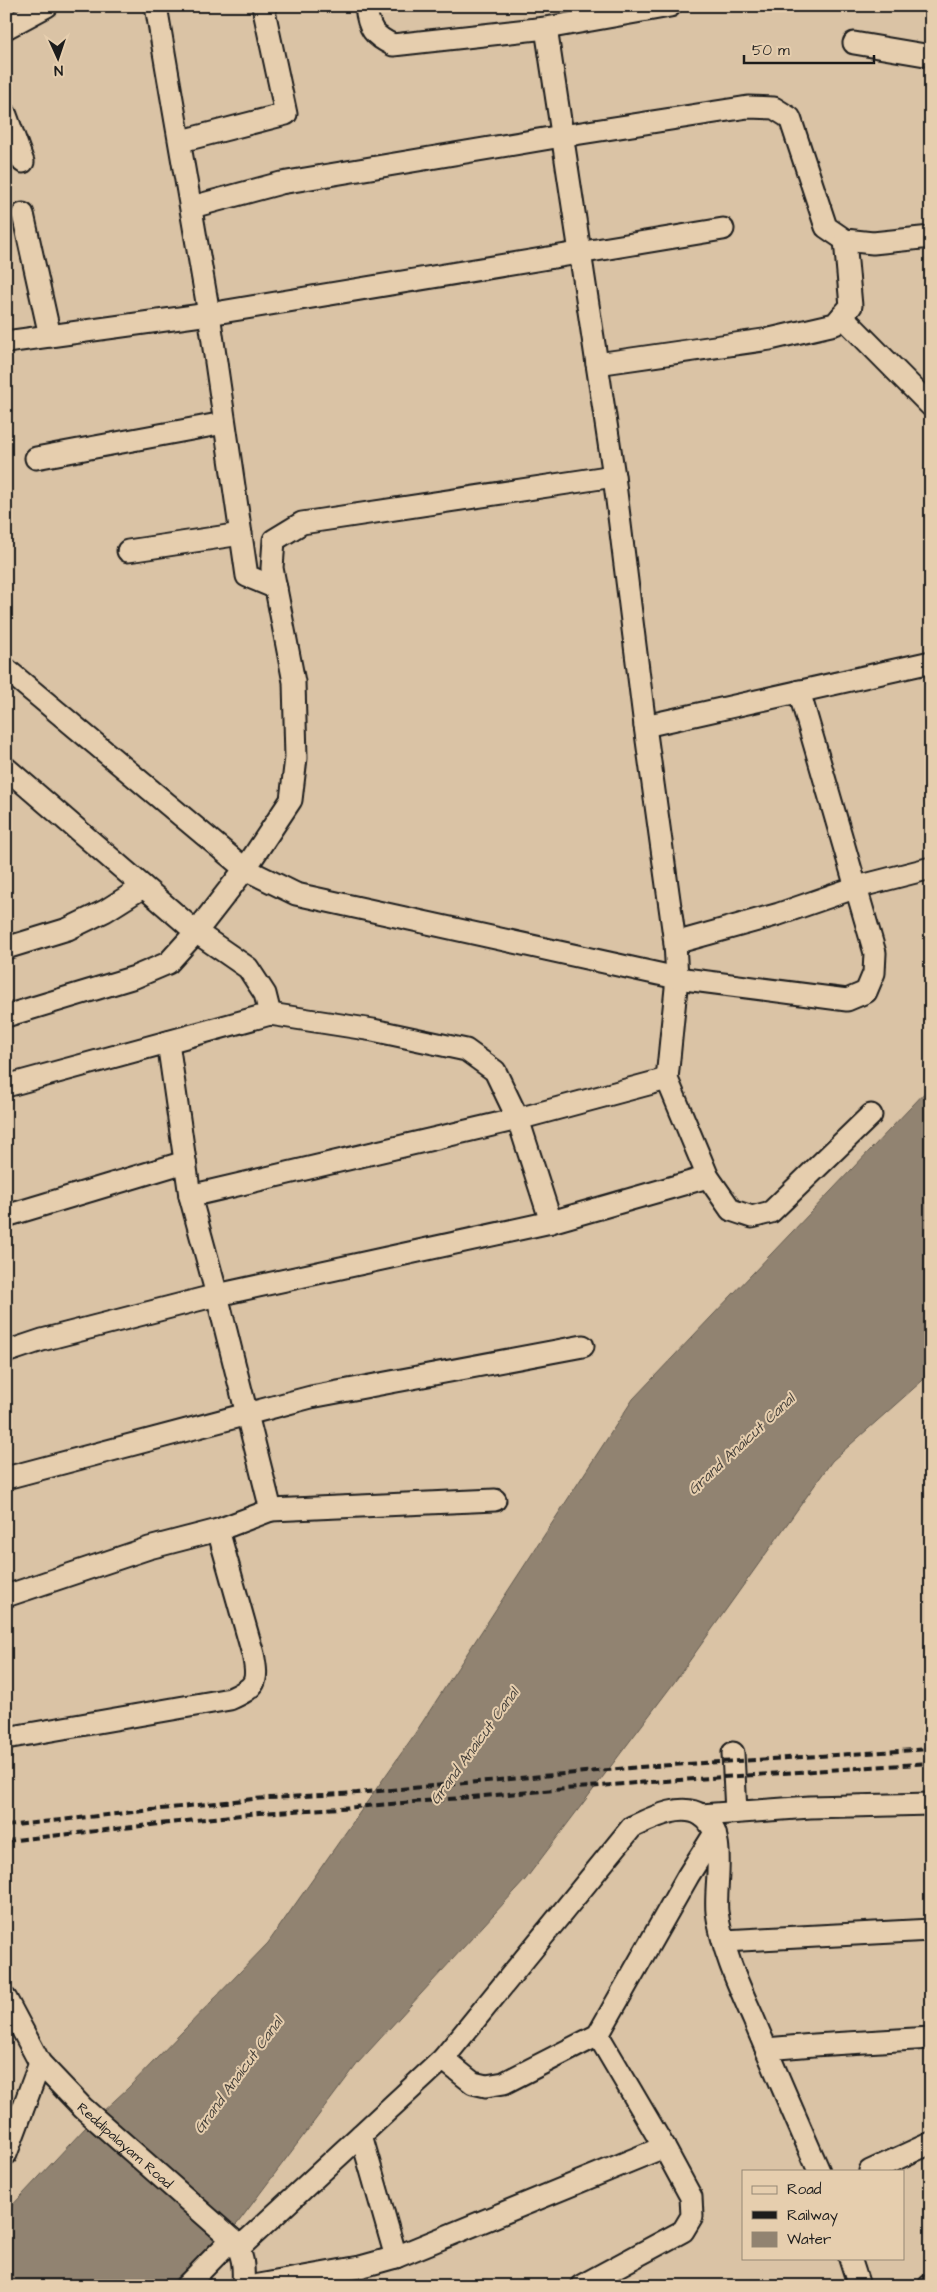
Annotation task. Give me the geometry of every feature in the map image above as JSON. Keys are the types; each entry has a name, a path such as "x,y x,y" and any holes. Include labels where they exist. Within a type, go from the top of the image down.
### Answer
{"street":[{"path":"6,28 47,6"},
{"path":"156,6 192,207 247,576 276,588"},
{"path":"181,141 286,114 263,6"},
{"path":"366,6 367,18 376,36 393,45 546,28 656,7"},
{"path":"546,28 614,476 645,726 675,943 677,978 667,1079 708,1177 731,1210 752,1217 771,1212 871,1115"},
{"path":"854,44 931,56"},
{"path":"192,207 281,183 748,107 774,108 790,118 826,227 845,240 873,243 931,237"},
{"path":"6,114 23,162"},
{"path":"23,214 50,336"},
{"path":"6,342 209,314 723,229"},
{"path":"597,364 770,339 835,324 851,306 845,240"},
{"path":"842,316 931,406"},
{"path":"36,458 224,423"},
{"path":"6,1016 135,977 168,963 196,932 245,869 291,800 296,758 294,682 272,568 274,540 302,523 614,476"},
{"path":"128,551 240,534"},
{"path":"645,726 931,662"},
{"path":"6,669 245,869 296,894 677,978 847,1000 866,992 874,973 875,952 799,691"},
{"path":"6,768 196,932 248,968 265,994 270,1014"},
{"path":"675,943 779,914 857,886 931,868"},
{"path":"6,948 68,929 105,911 143,887"},
{"path":"6,1086 270,1014 373,1030 466,1050 495,1071 518,1119 550,1222"},
{"path":"168,1042 190,1196 248,1413 271,1510"},
{"path":"190,1196 518,1119 667,1079"},
{"path":"6,1216 185,1162"},
{"path":"6,1352 42,1340 217,1295 550,1222 708,1177"},
{"path":"6,1478 311,1397 583,1346"},
{"path":"6,1596 149,1548 218,1530 271,1510 495,1500"},
{"path":"6,1738 230,1699 250,1690 257,1674 247,1628 218,1530"},
{"path":"733,1753 736,1812"},
{"path":"186,2286 361,2135 443,2059 632,1827 660,1815 684,1810 701,1815 810,1807 931,1804"},
{"path":"701,1815 715,1833 718,1863 717,1912 733,1972 819,2170"},
{"path":"443,2059 473,2083 486,2086 504,2083 598,2035 688,1876 715,1833"},
{"path":"724,1941 931,1930"},
{"name":"Reddipalayam Road","path":"6,1999 40,2063 83,2108 236,2243"},
{"path":"581,2286 683,2231 692,2216 691,2197 598,2035"},
{"path":"766,2049 931,2038"},
{"path":"7,2152 40,2063"},
{"path":"361,2135 396,2257"},
{"path":"872,2170 931,2143"},
{"path":"253,2286 360,2267 396,2257 664,2147"},
{"path":"236,2243 244,2264 244,2286"},
{"path":"851,2260 859,2286"}],"water":[{"name":"Grand Anaicut Canal","path":"931,1086 931,1373 832,1461 673,1684 525,1880 358,2063 237,2224 167,2286 6,2286 6,2212 86,2127 128,2088 268,1943 412,1738 633,1399"}],"railway":[{"path":"6,1826 253,1799 357,1793 640,1767 931,1749"},
{"path":"6,1841 259,1813 355,1807 636,1783 931,1763"}]}
